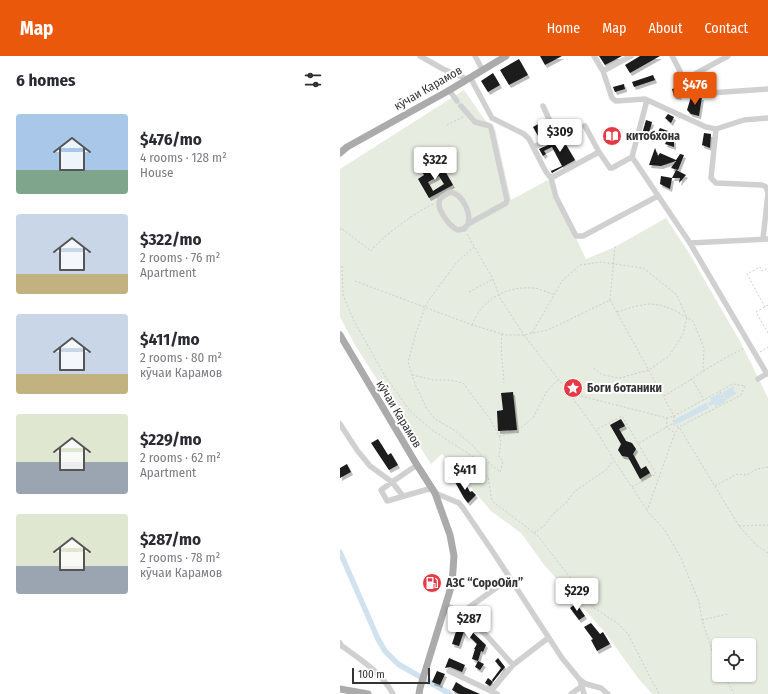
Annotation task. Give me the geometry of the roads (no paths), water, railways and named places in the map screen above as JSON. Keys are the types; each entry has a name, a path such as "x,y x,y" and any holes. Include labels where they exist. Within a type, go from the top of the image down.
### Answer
{"main road":[{"name":"кӯчаи Карамов","path":"340,153 347,147 506,56"},
{"name":"кӯчаи Карамов","path":"340,335 433,491 450,534 454,556 452,584 430,660 418,692"},
{"path":"340,689 368,694"}],"street":[{"path":"420,56 443,69 469,78 492,118 524,134 534,147 546,172 551,178 556,197 576,236 584,236 658,196"},
{"path":"475,56 482,70"},
{"path":"594,56 603,71 614,100 645,99 706,127 716,129 744,120 768,118"},
{"path":"603,71 631,56"},
{"path":"672,56 689,92 710,93 768,89"},
{"path":"684,80 728,56"},
{"path":"449,90 457,101"},
{"path":"585,126 599,152 610,168 612,168 632,157 647,100"},
{"path":"462,106 475,122 490,126 491,128 507,200 506,203 468,224 464,229 458,230 450,224 440,208 439,203 441,198 450,192 456,194 468,212 470,218 468,224"},
{"path":"534,147 552,138 556,134 543,106"},
{"path":"690,243 766,239 768,193 766,186 762,184 716,183 711,178 716,129"},
{"path":"551,178 599,152"},
{"path":"632,157 690,243 767,373 758,378"},
{"path":"340,424 357,450 370,466 392,482 403,496"},
{"path":"417,464 380,490 386,500 433,491 458,503 494,552 562,658 580,680 586,684 601,688 608,694"},
{"path":"461,613 510,578"},
{"path":"446,605 461,613 488,637 513,665"},
{"path":"491,691 513,665 548,638"},
{"path":"340,643 372,668 390,686 393,694"},
{"path":"449,670 497,694"},
{"path":"580,680 584,694"},
{"path":"571,694 582,686"}],"water":[{"path":"734,386 734,391 737,393 726,400 722,393"},
{"path":"720,393 725,402 715,407 714,404 710,406 708,403 712,401 710,398"},
{"path":"706,403 709,408 677,424 674,424 674,420"}],"waterway":[{"path":"340,552 378,639 385,651 398,664 450,694"}],"place":[{"name":"китобхона","path":"612,136"},
{"name":"Боги ботаники","path":"573,388"},
{"name":"АЗС “СороОйл”","path":"432,583"}]}
